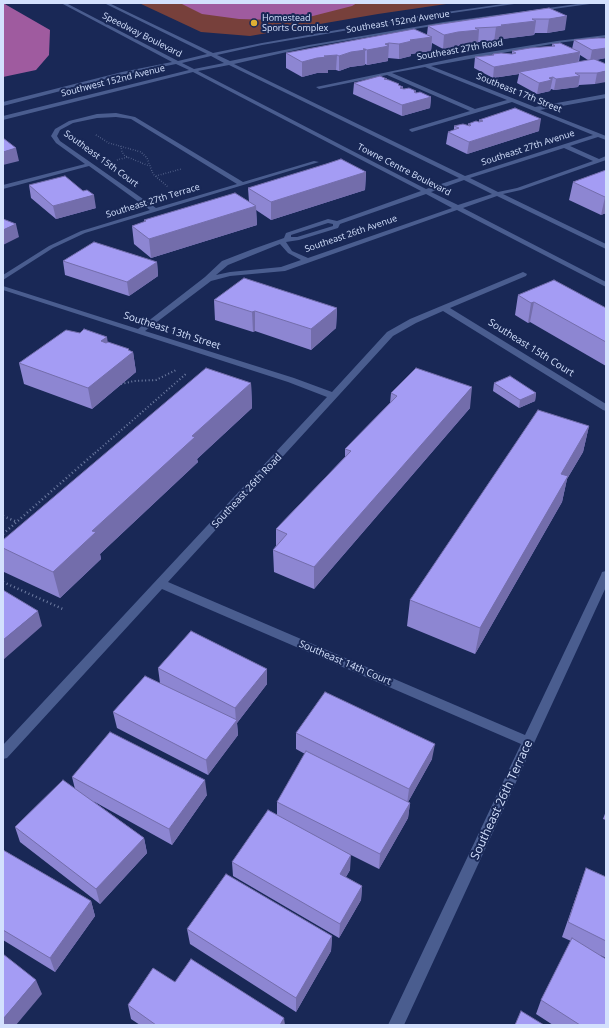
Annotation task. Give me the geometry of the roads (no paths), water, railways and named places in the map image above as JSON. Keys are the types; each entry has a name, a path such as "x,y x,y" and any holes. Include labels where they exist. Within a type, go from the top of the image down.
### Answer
{"street":[{"name":"Speedway Boulevard","path":"62,3 193,71"},
{"name":"Speedway Boulevard","path":"106,3 229,63"},
{"name":"Southeast 152nd Avenue","path":"178,62 368,25 519,3"},
{"path":"557,3 566,6"},
{"name":"Southeast 152nd Avenue","path":"229,63 324,43 401,30 595,3"},
{"name":"Southeast 27th Road","path":"319,87 425,65 557,42 606,36"},
{"name":"Southwest 152nd Avenue","path":"3,104 96,80 178,62"},
{"name":"Southwest 152nd Avenue","path":"3,118 94,94 229,63"},
{"name":"Towne Centre Boulevard","path":"229,63 606,247"},
{"name":"Southeast 17th Street","path":"425,65 606,138"},
{"name":"Towne Centre Boulevard","path":"193,71 606,285"},
{"path":"387,73 475,111"},
{"path":"535,110 606,96"},
{"path":"412,130 512,100"},
{"name":"Southeast 15th Court","path":"154,210 57,140 55,133 63,125 82,119 100,116 124,116 139,120 242,184"},
{"name":"Southeast 27th Avenue","path":"464,178 598,135"},
{"path":"565,146 599,161"},
{"path":"498,194 519,189 606,158"},
{"name":"Southeast 27th Terrace","path":"3,278 72,236 316,162"},
{"path":"3,188 90,164"},
{"name":"Southeast 26th Avenue","path":"139,332 208,279 219,267 233,259 284,240 297,239 336,226 337,223 464,178"},
{"name":"Southeast 26th Avenue","path":"208,279 230,274 275,270 498,194"},
{"path":"284,240 285,248 307,260"},
{"name":"Southeast 26th Road","path":"3,754 394,331 523,274"},
{"name":"Southeast 13th Street","path":"3,288 291,380 334,396"},
{"name":"Southeast 15th Court","path":"444,308 606,408"},
{"name":"Southeast 26th Terrace","path":"396,1025 606,575"},
{"name":"Southeast 14th Court","path":"161,584 529,742"}],"place":[{"name":"Homestead Sports Complex","path":"254,23"}]}
